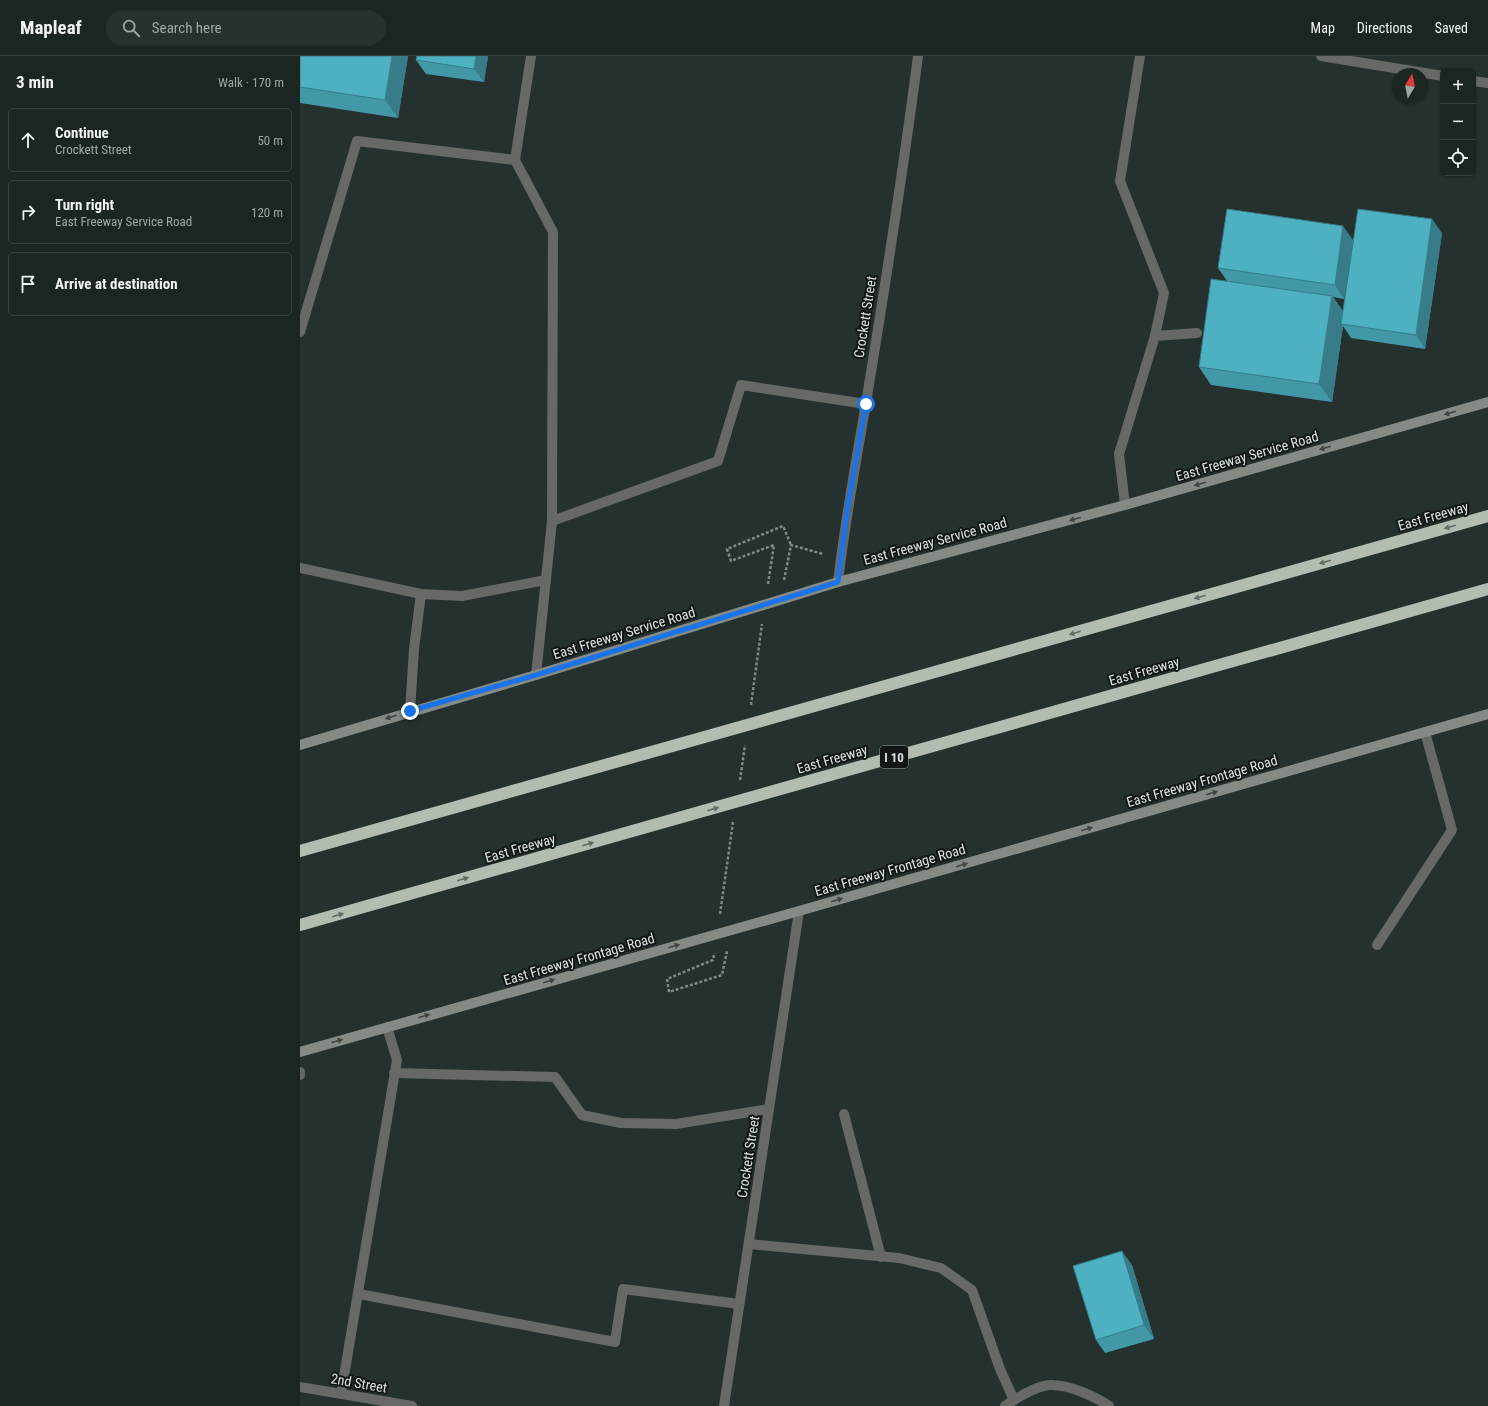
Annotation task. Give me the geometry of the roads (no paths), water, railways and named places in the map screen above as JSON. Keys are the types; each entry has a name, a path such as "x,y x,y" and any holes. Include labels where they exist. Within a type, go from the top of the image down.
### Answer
{"highway":[{"name":"East Freeway","path":"300,851 1488,516"},
{"name":"East Freeway","path":"300,926 1488,589"}],"main road":[{"name":"East Freeway Service Road","path":"300,745 410,711 536,675 838,582 1125,505 1488,402"},
{"name":"East Freeway Frontage Road","path":"300,1052 1488,714"}],"street":[{"path":"531,56 515,160 553,232 552,521 536,675"},
{"name":"Crockett Street","path":"838,582 848,505 866,404 906,151 918,56"},
{"path":"1125,505 1119,454 1155,336 1164,293 1120,181 1140,56"},
{"path":"1321,56 1440,76"},
{"path":"1476,81 1488,83"},
{"path":"300,332 356,141 515,160"},
{"path":"1155,336 1197,333"},
{"path":"552,521 718,461 741,385 866,404"},
{"path":"300,568 421,594 462,596 546,580"},
{"path":"410,711 414,649 421,594"},
{"path":"1377,945 1452,830 1425,732"},
{"name":"Crockett Street","path":"724,1406 799,911"},
{"path":"341,1394 359,1294 397,1060 387,1027"},
{"path":"394,1073 555,1077 582,1115 621,1123 676,1124 769,1109"},
{"path":"844,1114 881,1257"},
{"path":"749,1244 899,1258 941,1268 972,1290 1000,1369 1014,1400"},
{"path":"359,1294 615,1342 623,1289 739,1304"},
{"path":"1005,1406 1037,1388 1050,1385 1080,1391 1109,1406"},
{"name":"2nd Street","path":"300,1387 407,1406"}]}
